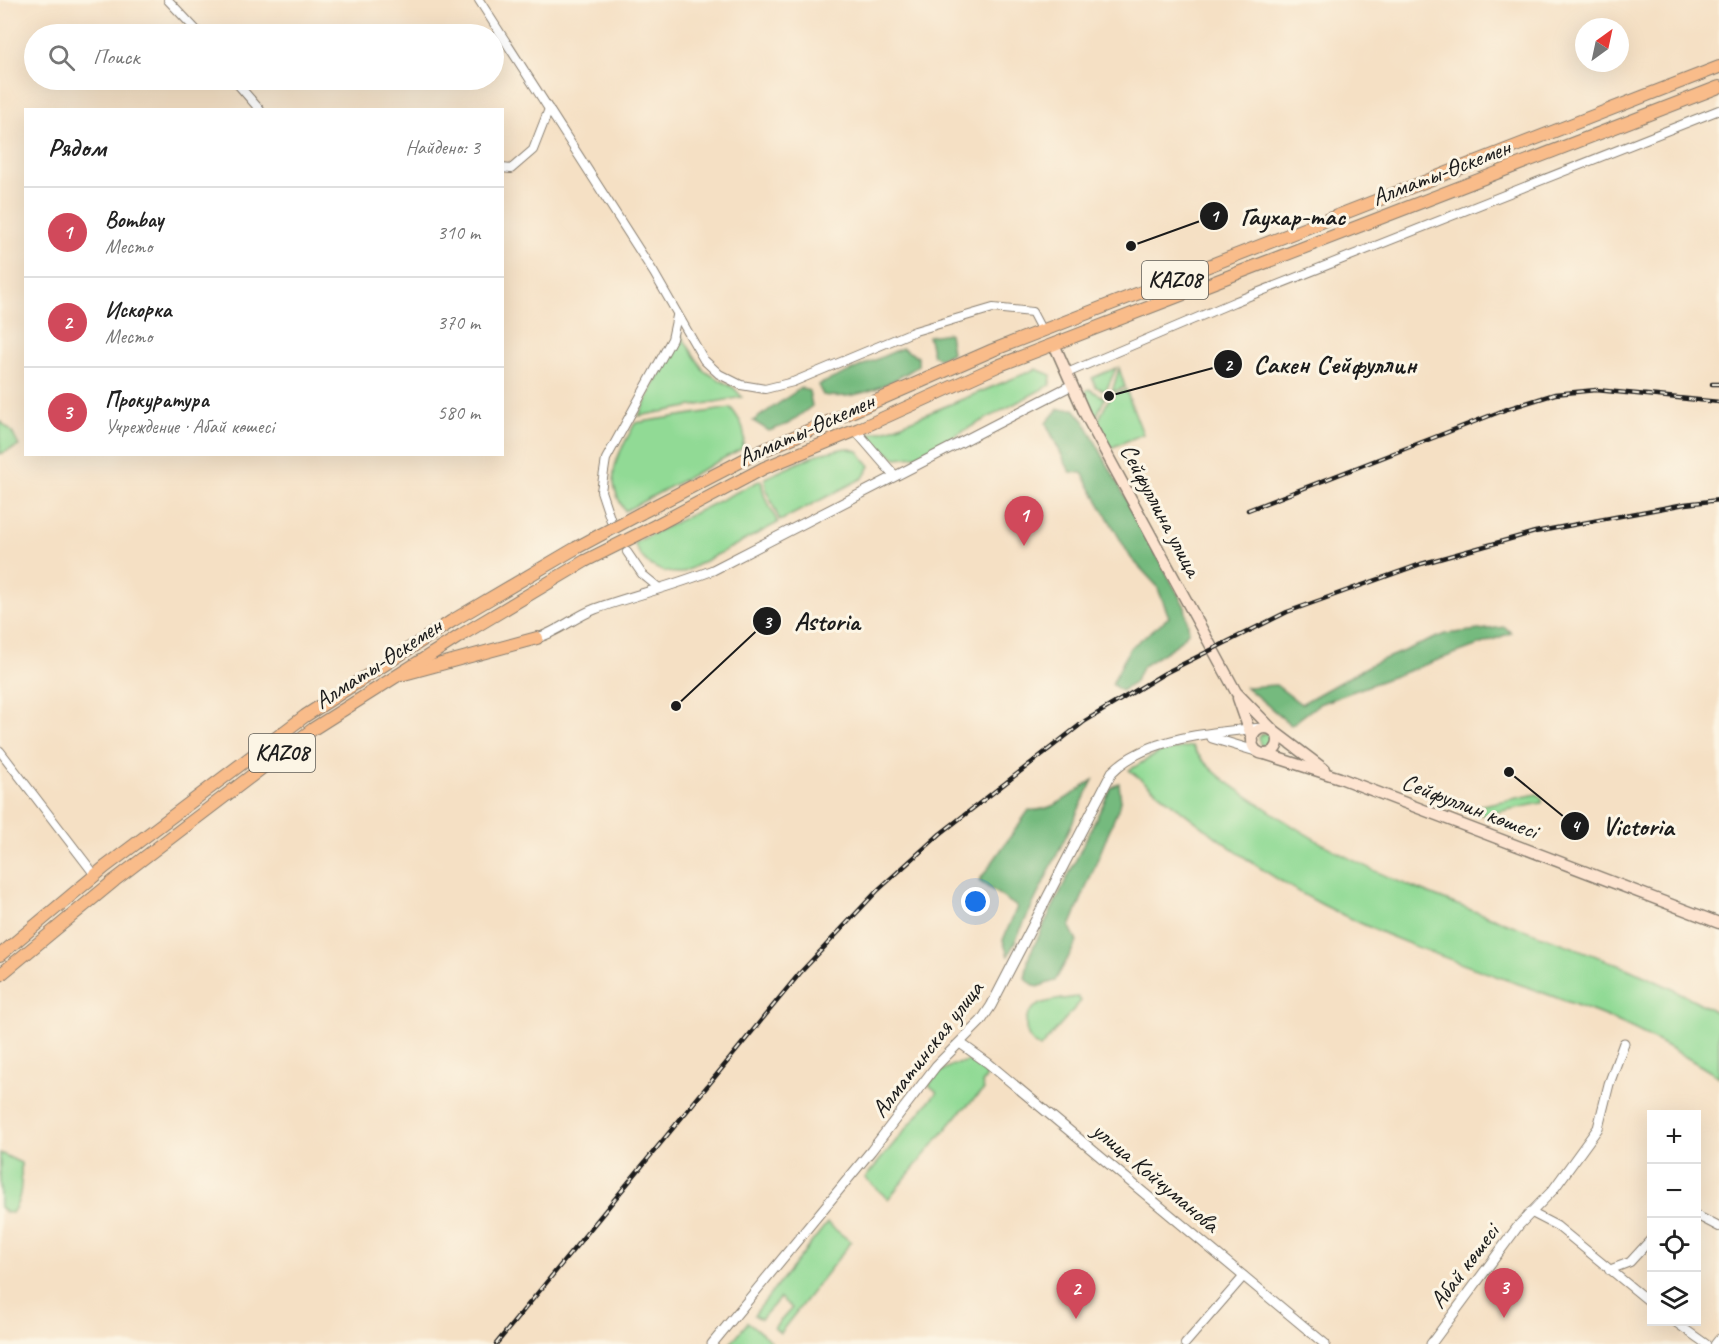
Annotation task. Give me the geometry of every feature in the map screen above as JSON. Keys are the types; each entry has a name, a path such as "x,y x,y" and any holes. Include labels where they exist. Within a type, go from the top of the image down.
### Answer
{"highway":[{"name":"Алматы-Өскемен","path":"0,955 96,875 304,716 356,681 576,548 757,453 1042,331 1719,67"},
{"name":"Алматы-Өскемен","path":"0,975 115,880 313,729 556,576 764,468 856,431 953,385 1054,344 1719,87"},
{"path":"397,675 537,638"}],"main road":[{"name":"Сейфуллина улица","path":"1054,344 1085,414 1236,692"},
{"path":"1236,692 1252,741 1262,753 1340,778"},
{"path":"1236,692 1278,737 1277,747 1262,753"},
{"path":"1252,741 1255,733 1270,730 1319,766 1340,778"},
{"name":"Сейфуллин көшесі","path":"1340,778 1719,924"}],"street":[{"path":"168,0 191,24"},
{"path":"479,0 494,24"},
{"path":"504,39 654,273 704,360 719,374 741,385 765,389 793,382 915,331 993,308 1020,308 1032,312 1042,331"},
{"path":"243,90 258,108"},
{"path":"504,168 511,170 528,156 549,110"},
{"path":"1067,373 1234,302 1719,110"},
{"path":"611,521 601,491 606,459 672,339 677,315"},
{"path":"537,638 551,634 593,610 659,588 678,585 713,570 1072,385"},
{"path":"856,431 894,475"},
{"path":"627,552 642,574 659,588"},
{"name":"Алматинская улица","path":"712,1344 871,1151 936,1066 960,1043 991,1006 1112,772 1134,754 1180,739 1248,729 1270,730"},
{"path":"1203,736 1262,753"},
{"path":"0,751 96,875"},
{"name":"улица Койчуманова","path":"960,1043 988,1063 1325,1344"},
{"name":"Абай көшесі","path":"1431,1344 1464,1296 1530,1212 1553,1190 1598,1128 1624,1043"},
{"path":"1530,1212 1557,1226 1647,1300"},
{"path":"1701,1218 1719,1227"},
{"path":"1610,1270 1630,1262 1647,1243"},
{"path":"1185,1344 1244,1276"},
{"path":"1681,1326 1706,1344"},
{"path":"1715,1344 1719,1339"}],"green space":[{"path":"679,332 704,371 734,388 742,397 639,416"},
{"path":"949,333 952,353 939,359 933,355 928,336"},
{"path":"902,348 918,357 918,366 884,385 860,394 835,397 823,395 818,385"},
{"path":"1116,368 1106,391 1096,387 1092,378"},
{"path":"1119,368 1125,387 1112,392"},
{"path":"1036,369 1051,375 1050,385 916,456 896,458 874,444 869,434 890,429"},
{"path":"801,388 809,391 812,406 788,424 769,431 753,421"},
{"path":"1089,389 1105,398 1094,421 1086,401 1086,391"},
{"path":"1126,390 1143,434 1113,447 1109,446 1096,425 1111,395"},
{"path":"731,408 741,422 744,432 741,449 625,511 614,487 615,466 635,423"},
{"path":"1058,409 1074,409 1084,421 1185,607 1189,631 1176,645 1143,666 1134,683 1121,691 1112,684 1130,648 1169,617 1157,586 1131,558 1082,473 1070,472 1046,423"},
{"path":"0,421 12,432 19,446 0,454"},
{"path":"846,448 858,451 870,466 863,478 780,521 766,490 765,478 818,454"},
{"path":"761,480 764,495 778,523 682,573 666,572 653,567 638,551 634,543"},
{"path":"1505,627 1511,633 1319,704 1291,725 1246,687 1276,685 1301,704 1372,664 1445,634"},
{"path":"1266,733 1271,735 1273,740 1271,745 1266,747 1261,745 1259,740 1261,735"},
{"path":"1192,746 1214,772 1233,786 1336,852 1455,904 1609,961 1683,994 1719,1014 1719,1077 1622,1023 1392,937 1323,905 1247,859 1129,770 1160,752"},
{"path":"1093,780 1008,956 1003,940 1017,907 979,881 1029,810 1054,805"},
{"path":"1119,783 1121,802 1070,927 1077,942 1055,981 1037,987 1025,979 1029,956 1111,788"},
{"path":"1537,794 1542,798 1542,803 1482,815 1468,811 1467,808"},
{"path":"1078,997 1081,1001 1040,1048 1034,1043 1026,1029 1027,1016 1031,1010 1045,1002"},
{"path":"970,1061 990,1071 982,1083 984,1090 961,1111 888,1199 865,1178 937,1092 929,1085 933,1079 947,1068"},
{"path":"0,1153 21,1163 20,1195 12,1213 5,1212 0,1207"},
{"path":"827,1223 851,1242 780,1333 774,1328 792,1308 780,1298 761,1319 754,1315"},
{"path":"748,1322 771,1341 768,1344 730,1344"}],"railway":[{"path":"1712,384 1719,384"},
{"path":"1248,510 1507,409 1555,394 1596,390 1719,402"},
{"path":"496,1344 800,973 878,890 940,834 1085,721 1165,673 1287,612 1421,564 1535,532 1685,504 1719,500"}],"place":[{"name":"Гаухар-тас","path":"1131,246"},
{"name":"Сакен Сейфуллин","path":"1109,396"},
{"name":"Bombay","path":"1024,546"},
{"name":"Astoria","path":"676,706"},
{"name":"Victoria","path":"1509,772"},
{"name":"Прокуратура","path":"1504,1318"},
{"name":"Искоркa","path":"1076,1319"}]}
